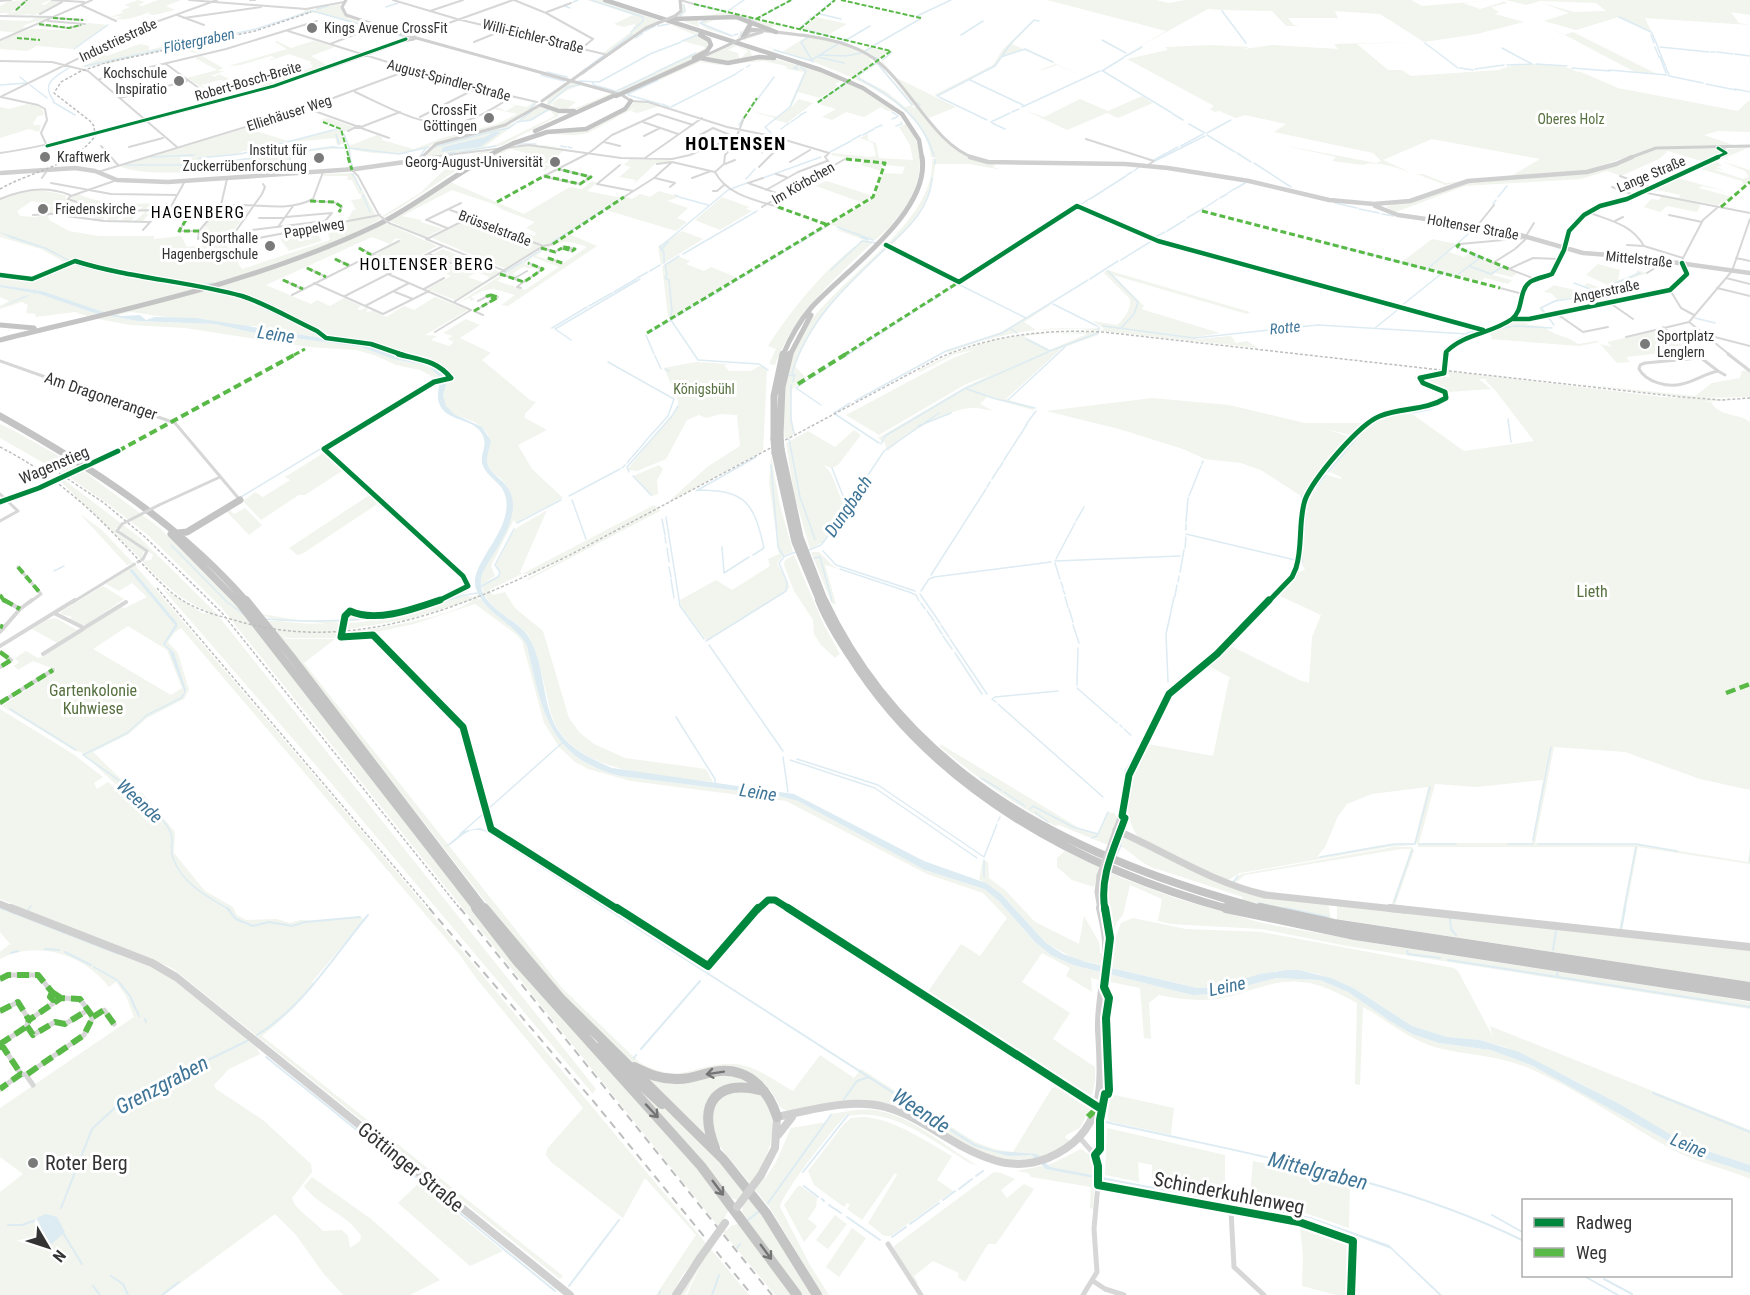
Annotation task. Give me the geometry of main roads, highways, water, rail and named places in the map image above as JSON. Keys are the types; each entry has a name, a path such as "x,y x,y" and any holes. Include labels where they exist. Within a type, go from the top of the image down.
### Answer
{"highway":[{"path":"605,0 850,80"},
{"path":"611,0 850,80 882,98 901,114 916,135 923,154 922,177 916,195 905,213 884,239 814,303 789,340 775,383 777,437 781,491 824,616 847,658 871,693 903,729 948,770 987,800 1031,827 1095,860 1182,895 1287,923 1750,996"},
{"path":"635,10 835,75"},
{"path":"661,16 683,20 732,16 745,19 755,29 774,32"},
{"path":"713,33 700,27 699,21 725,16 749,21 755,29"},
{"path":"744,37 750,24 749,21"},
{"path":"512,143 703,57 710,48 710,41 679,26"},
{"path":"747,60 754,54 748,48"},
{"path":"690,63 703,57"},
{"path":"624,92 703,57 731,63 764,57 784,60"},
{"path":"422,195 465,166 496,150 614,96"},
{"path":"512,143 547,132 588,128 627,108 631,101"},
{"path":"541,103 557,111 570,112 587,108"},
{"path":"542,128 559,117 557,111"},
{"path":"568,131 562,129 560,125 569,118"},
{"path":"217,285 329,246 377,223 496,150"},
{"path":"0,339 217,285 281,266 346,240 396,214 441,184"},
{"path":"0,325 24,328 56,325"},
{"path":"0,339 41,327"},
{"path":"0,416 98,472 147,507 231,584 504,945 670,1130 736,1209 797,1295"},
{"path":"0,421 89,472 137,506 193,554 255,616 534,969 576,1015 718,1155 762,1207 817,1295"},
{"path":"178,533 187,532 240,500"},
{"path":"804,559 853,654 877,689 910,725 948,761 993,795 1036,822 1098,854 1193,890 1298,917 1750,987"},
{"path":"573,1023 689,1126"},
{"path":"625,1062 647,1074 663,1079 686,1079 719,1071 739,1072 767,1092 777,1118"},
{"path":"718,1155 707,1122 708,1110 714,1100 722,1091 733,1086 747,1085 767,1092"}],"main road":[{"path":"2,172 81,168 117,180 185,181 352,170 423,158 429,149 438,144 505,125 541,103 644,29 675,16 682,9 680,0"},
{"path":"345,1 342,10 348,17 412,37"},
{"path":"384,28 404,38 420,37"},
{"path":"744,37 755,29 786,33 836,41 872,57 952,147 968,156 1005,164 1148,165 1207,173 1329,200 1380,206 1416,199 1468,181 1587,172 1616,164 1656,148 1750,146"},
{"path":"703,57 744,37 756,33 774,32"},
{"path":"404,38 420,37 462,52 624,96 631,101"},
{"path":"565,85 581,84"},
{"name":"Lange Straße","path":"1564,248 1571,228 1588,212 1634,196 1725,154 1724,148"},
{"name":"Holtenser Straße","path":"1380,206 1394,214 1478,225 1564,248"},
{"path":"676,1295 771,1160 777,1139 777,1118 854,1104 886,1107 906,1115 977,1155 1011,1163 1048,1158 1062,1152 1080,1138 1093,1120 1101,1093 1099,1018 1106,939 1098,898 1100,876 1125,806 1129,775 1169,694 1217,654 1295,573 1304,501 1310,490 1346,446 1374,418 1426,409 1446,399 1447,394 1444,390 1424,383 1420,379 1424,376 1444,373 1447,349 1471,334 1512,319 1520,309 1524,288 1535,280 1552,274 1564,248"},
{"name":"Mittelstraße","path":"1564,248 1592,254 1666,261 1682,260 1750,273"},
{"path":"1116,830 1217,881 1258,894 1750,947"},
{"name":"Göttinger Straße","path":"0,904 159,967 176,977 570,1295"},
{"path":"777,1139 794,1116"}],"water":[{"path":"494,132 501,132 480,147 441,152 443,147 485,137"},
{"path":"0,232 47,248 84,268 176,283 246,300 277,313 325,339 368,346 395,356 428,363 445,373 446,385 443,395 446,406 454,414 482,427 491,441 487,464 508,488 512,498 513,509 506,532 482,574 481,585 484,595 489,603 528,636 538,660 550,713 555,725 567,742 592,759 612,768 794,794 924,861 986,883 1001,894 1046,943 1063,954 1086,962 1197,988 1218,987 1260,974 1287,970 1299,970 1331,978 1355,989 1412,1026 1447,1037 1480,1040 1519,1052 1623,1106 1686,1144 1750,1165 1750,1173 1703,1158 1675,1145 1533,1066 1491,1050 1439,1043 1412,1034 1348,992 1320,980 1276,978 1217,994 1192,995 1073,965 1051,955 1035,942 999,901 984,889 925,870 798,801 779,796 620,776 596,768 577,757 563,744 552,728 544,711 527,646 515,631 487,606 476,589 475,579 478,569 504,521 507,508 505,495 483,466 483,436 469,423 445,412 438,399 440,377 428,366 393,359 361,347 250,332 215,324 138,321 94,313 37,293 0,287 0,285 42,291 100,311 121,316 140,315 146,320 155,317 196,318 321,338 245,300 175,284 82,268 45,249"},
{"path":"132,569 177,623 177,627 165,644 174,653 186,690 184,695 169,650 163,644 175,625 129,570"},
{"path":"480,828 489,832 975,1144 996,1151 1037,1154 1050,1167 1310,1217 1389,1245 1442,1295 1439,1295 1391,1249 1310,1218 1046,1169 1032,1155 1008,1156 974,1146 488,833 481,830 469,831 445,847 464,831"},
{"path":"46,1214 57,1217 65,1232 46,1249 38,1217"}],"waterway":[{"path":"573,2 578,0"},
{"path":"591,0 643,17 643,21 631,32"},
{"path":"728,11 744,0"},
{"path":"778,7 792,0"},
{"path":"813,17 834,0"},
{"path":"917,16 951,0"},
{"path":"386,7 398,3"},
{"path":"695,4 726,12"},
{"path":"680,16 685,11 684,5"},
{"name":"Flötergraben","path":"317,9 328,6"},
{"path":"565,6 570,8"},
{"path":"768,13 777,8"},
{"name":"Flötergraben","path":"85,66 256,29 312,11"},
{"path":"313,11 404,37"},
{"path":"1222,11 1246,43"},
{"path":"758,18 767,13"},
{"path":"820,14 841,19"},
{"path":"741,17 756,22"},
{"path":"1619,17 1651,32"},
{"path":"800,28 811,18"},
{"path":"873,46 920,19"},
{"path":"706,20 700,23 732,36"},
{"path":"1001,57 1011,43 1034,20 1039,21"},
{"path":"961,35 983,21"},
{"path":"658,26 669,24"},
{"path":"74,49 108,25"},
{"path":"645,31 655,26"},
{"path":"842,39 846,40 870,26"},
{"path":"802,29 833,37"},
{"path":"636,38 643,33"},
{"path":"1652,33 1658,47"},
{"path":"608,53 632,34"},
{"path":"734,35 738,34"},
{"path":"803,34 842,42 878,59"},
{"path":"682,41 697,35"},
{"path":"1651,35 1654,43"},
{"path":"835,37 841,39"},
{"path":"807,38 801,42 813,62"},
{"path":"1102,40 1126,53"},
{"path":"579,81 599,82 650,54 681,42"},
{"path":"1425,43 1458,68"},
{"path":"813,59 838,44"},
{"path":"865,51 872,47"},
{"path":"1124,57 1142,47"},
{"path":"1655,47 1659,57"},
{"path":"1660,47 1709,52"},
{"path":"1502,48 1532,64"},
{"path":"1658,48 1669,75"},
{"path":"1001,57 1025,49 1053,62"},
{"path":"774,50 812,61"},
{"path":"883,60 892,52"},
{"path":"1717,52 1733,54"},
{"path":"656,72 696,53"},
{"path":"820,55 846,56 861,53"},
{"path":"1735,54 1750,56"},
{"path":"588,67 604,55"},
{"path":"818,57 844,63"},
{"path":"937,96 995,66 1001,57"},
{"path":"1660,57 1666,73"},
{"path":"1102,71 1123,58"},
{"path":"869,67 877,63 912,105"},
{"path":"1507,65 1530,64"},
{"path":"1536,64 1567,66"},
{"path":"798,65 794,68 798,69"},
{"path":"1475,69 1504,65"},
{"name":"Flötergraben","path":"54,101 48,90 49,85 55,77 70,67"},
{"path":"771,133 765,127 790,107 806,71 801,67"},
{"path":"574,78 586,68"},
{"path":"1460,68 1473,70"},
{"path":"1572,68 1610,71"},
{"path":"737,73 743,69"},
{"path":"857,76 867,69"},
{"path":"1609,70 1667,75"},
{"path":"583,74 587,71"},
{"path":"1022,107 1100,71"},
{"path":"1103,71 1172,113"},
{"path":"547,72 567,77"},
{"path":"617,91 655,73"},
{"path":"671,107 736,74"},
{"path":"541,75 564,81"},
{"path":"1669,76 1703,83"},
{"path":"20,77 26,82"},
{"path":"751,108 774,77"},
{"path":"858,78 883,92 905,109 922,130 934,156"},
{"path":"628,94 658,80"},
{"path":"970,80 1023,105"},
{"path":"592,82 594,85 615,91"},
{"path":"0,85 27,83"},
{"path":"822,99 845,83"},
{"path":"831,94 847,83"},
{"path":"1706,84 1736,90"},
{"path":"30,85 47,98"},
{"path":"549,103 568,87 579,85"},
{"path":"1735,89 1750,92"},
{"path":"628,95 660,104"},
{"path":"818,103 829,95"},
{"path":"939,97 987,120"},
{"path":"53,102 75,115"},
{"path":"530,109 535,103"},
{"path":"662,104 669,107"},
{"path":"517,122 531,120 549,109"},
{"path":"1012,112 1019,109"},
{"path":"520,120 532,111"},
{"path":"800,115 806,112"},
{"path":"892,112 898,116"},
{"path":"991,122 1010,113"},
{"path":"1173,114 1183,120"},
{"path":"791,122 800,116"},
{"path":"739,125 744,117"},
{"path":"892,119 897,117"},
{"path":"1207,133 1231,120"},
{"path":"896,126 902,124 901,122"},
{"path":"495,131 509,128 516,123"},
{"path":"781,129 789,123"},
{"path":"992,123 1005,129"},
{"path":"1189,124 1205,133"},
{"path":"875,128 882,125"},
{"path":"199,158 241,154 337,129"},
{"path":"863,135 874,129"},
{"path":"434,147 494,131"},
{"path":"336,134 339,144"},
{"path":"344,134 349,147"},
{"path":"1181,146 1203,134"},
{"path":"852,140 861,135"},
{"path":"1207,135 1235,152"},
{"path":"1155,161 1205,136"},
{"path":"830,152 851,141"},
{"path":"517,144 536,144"},
{"path":"459,152 496,146"},
{"path":"561,146 566,147"},
{"path":"762,153 768,146"},
{"path":"126,165 203,165 332,147 345,148"},
{"path":"351,163 349,148 399,154 429,147"},
{"path":"568,147 572,148"},
{"path":"1154,160 1178,147"},
{"path":"420,156 426,148"},
{"path":"445,154 456,152"},
{"path":"1237,153 1251,162"},
{"path":"289,154 293,172"},
{"path":"151,157 194,155"},
{"path":"444,157 452,156"},
{"path":"763,178 821,157"},
{"path":"422,161 440,158"},
{"path":"65,161 107,159"},
{"path":"1254,163 1291,187"},
{"path":"1134,171 1139,167"},
{"path":"746,179 755,169"},
{"path":"1127,175 1132,172"},
{"path":"352,174 356,179"},
{"path":"1090,199 1126,176"},
{"path":"889,245 918,216 927,198 932,178"},
{"path":"356,180 361,190"},
{"path":"664,263 664,253 660,247 728,190 747,183"},
{"path":"1235,189 1245,183"},
{"path":"1498,197 1507,186"},
{"path":"1228,193 1234,189"},
{"path":"1220,198 1227,194"},
{"path":"363,195 370,212"},
{"path":"679,197 708,205"},
{"path":"1080,205 1089,199"},
{"path":"1206,207 1218,199"},
{"path":"586,221 619,200"},
{"path":"1493,204 1496,200"},
{"path":"1335,203 1357,208"},
{"path":"1079,206 1153,238 1165,232"},
{"path":"998,258 1075,208"},
{"path":"1187,218 1204,208"},
{"path":"1359,209 1379,213"},
{"path":"683,254 757,211"},
{"path":"1382,214 1394,216"},
{"path":"1167,231 1185,220"},
{"path":"569,232 584,222"},
{"path":"820,231 827,226"},
{"path":"837,227 873,240"},
{"path":"1458,243 1476,227"},
{"path":"804,240 818,231"},
{"path":"551,243 567,233"},
{"path":"861,237 868,240"},
{"path":"1157,240 1191,249"},
{"path":"795,245 803,241"},
{"path":"831,270 862,241 877,243"},
{"path":"662,249 668,242"},
{"path":"1121,260 1150,242"},
{"path":"1327,243 1427,269 1457,244"},
{"path":"882,245 889,247"},
{"path":"785,251 793,246"},
{"path":"1459,248 1491,261"},
{"path":"524,261 542,249"},
{"path":"795,375 792,373 799,354 818,320 856,277 885,249"},
{"path":"1194,250 1210,254"},
{"path":"761,266 784,252"},
{"path":"1471,254 1479,258"},
{"path":"1214,255 1234,261"},
{"path":"670,318 672,311 669,280 665,278 667,274 665,265 679,256"},
{"path":"1469,266 1480,258 1483,260"},
{"path":"960,282 997,259"},
{"path":"1090,279 1118,261"},
{"path":"504,273 522,262"},
{"path":"1239,262 1254,266"},
{"path":"924,264 955,281"},
{"path":"650,271 660,265"},
{"path":"1457,275 1469,266"},
{"path":"1469,266 1491,274 1502,267 1508,269"},
{"path":"737,280 759,267"},
{"path":"1264,269 1279,273"},
{"path":"1108,271 1138,302 1134,314 1122,327"},
{"path":"637,278 648,272"},
{"path":"1443,273 1455,276"},
{"name":"Rotte","path":"1546,314 1541,308 1555,301 1581,297 1640,273"},
{"path":"1282,274 1294,277"},
{"path":"1401,306 1441,274"},
{"path":"1298,278 1343,290"},
{"path":"614,292 636,279"},
{"path":"571,340 555,329 640,279"},
{"path":"855,401 946,351 1002,333 1088,280"},
{"path":"200,285 213,283"},
{"path":"725,288 732,283"},
{"path":"1574,283 1595,291"},
{"path":"958,284 1026,318"},
{"path":"943,293 956,285"},
{"path":"715,294 723,289"},
{"path":"589,306 612,293"},
{"path":"697,304 713,295"},
{"path":"923,306 941,295"},
{"path":"1053,304 1097,326"},
{"path":"675,317 695,305"},
{"path":"552,328 587,307"},
{"path":"899,322 921,307"},
{"path":"1375,328 1400,308"},
{"name":"Rotte","path":"1548,317 1554,325"},
{"path":"1695,318 1715,323"},
{"path":"649,333 671,320"},
{"path":"671,320 698,360 759,364 768,370"},
{"path":"870,340 897,323"},
{"name":"Rotte","path":"1103,326 1194,338 1318,325 1468,334"},
{"name":"Leine","path":"244,326 257,329"},
{"name":"Rotte","path":"1497,329 1515,326 1552,328"},
{"path":"1011,329 1017,333"},
{"name":"Rotte","path":"1467,333 1478,330"},
{"name":"Rotte","path":"1026,339 1050,351 1098,333"},
{"path":"646,335 654,354"},
{"path":"1443,354 1445,348 1463,336"},
{"path":"841,359 869,341"},
{"path":"1008,400 1065,347"},
{"name":"Rotte","path":"881,444 885,436 964,389 1048,352"},
{"path":"655,356 661,369"},
{"path":"1448,356 1448,370"},
{"path":"608,362 674,399 668,416 650,436"},
{"path":"813,377 831,365"},
{"path":"665,369 669,371"},
{"path":"1416,377 1427,374"},
{"path":"789,375 794,376 793,382"},
{"path":"241,497 439,377"},
{"path":"809,379 796,388 821,405"},
{"path":"326,448 434,383"},
{"path":"791,385 791,420 794,433"},
{"path":"967,389 996,399 1035,408"},
{"path":"1448,391 1448,399"},
{"path":"1413,413 1428,410 1444,402"},
{"path":"834,413 850,403"},
{"path":"629,472 627,467 672,416 678,406"},
{"path":"1027,423 1036,411"},
{"path":"923,424 939,413"},
{"path":"923,424 951,413"},
{"path":"835,414 879,443"},
{"path":"1361,426 1377,414"},
{"path":"1508,419 1511,442"},
{"name":"Dungbach","path":"809,550 821,545 825,540 884,451 923,424"},
{"path":"918,426 923,424"},
{"path":"1021,434 1027,424"},
{"path":"1328,472 1362,432"},
{"path":"1013,446 1020,435"},
{"path":"640,448 649,437"},
{"path":"789,439 800,497 815,539"},
{"path":"1010,451 1012,447"},
{"path":"632,457 639,449"},
{"path":"1004,460 1009,452"},
{"path":"696,491 756,457"},
{"path":"627,463 631,458"},
{"path":"1000,467 1003,462"},
{"path":"622,468 625,465"},
{"path":"771,465 778,547 784,557"},
{"path":"1189,496 1201,466"},
{"path":"832,468 845,501"},
{"path":"992,479 999,468"},
{"path":"569,496 620,469"},
{"path":"1311,493 1326,475"},
{"path":"633,476 651,495"},
{"path":"987,487 990,482"},
{"path":"931,575 986,489"},
{"path":"1301,506 1302,496 1308,489"},
{"path":"698,490 727,493 745,502 756,520 764,548 753,555"},
{"path":"1186,522 1188,498"},
{"path":"517,523 561,500"},
{"path":"572,500 586,539"},
{"path":"1302,548 1307,502"},
{"path":"1076,521 1084,507"},
{"path":"666,517 680,606 704,639"},
{"path":"662,519 665,535"},
{"path":"1056,559 1075,523"},
{"path":"1186,524 1186,530"},
{"path":"480,587 498,577 500,572 495,565 514,529"},
{"path":"1186,534 1295,560"},
{"path":"1296,557 1298,535"},
{"path":"665,537 666,543"},
{"path":"1185,548 1186,537"},
{"path":"171,545 227,602 246,616"},
{"path":"722,547 724,573 749,557"},
{"path":"667,548 669,562"},
{"path":"1180,572 1184,550"},
{"path":"823,551 836,565 915,591"},
{"name":"Dungbach","path":"706,641 786,591 787,582 779,563 785,556 796,552"},
{"path":"1302,553 1302,562"},
{"path":"1055,561 1180,556"},
{"path":"814,558 820,557 832,601"},
{"path":"921,591 929,579 934,577 1051,562"},
{"path":"1055,563 1060,579"},
{"path":"54,571 64,566"},
{"path":"669,567 671,577"},
{"path":"840,569 909,592 916,595 919,601"},
{"path":"1276,598 1298,572"},
{"path":"1178,582 1179,576"},
{"path":"671,579 674,598"},
{"path":"1061,582 1063,588"},
{"path":"1175,596 1177,585"},
{"path":"1063,590 1065,594"},
{"path":"265,619 322,621 378,617 416,610 478,593"},
{"path":"920,594 940,623"},
{"path":"1065,597 1068,607"},
{"path":"1171,611 1174,597"},
{"path":"1263,611 1275,600"},
{"path":"921,603 925,609"},
{"path":"1069,609 1073,622"},
{"path":"927,611 934,621"},
{"path":"1168,682 1166,634 1171,612"},
{"path":"1239,636 1262,613"},
{"path":"935,623 942,634"},
{"path":"941,625 949,637"},
{"path":"1073,625 1079,643"},
{"path":"943,636 952,649"},
{"path":"379,638 407,666"},
{"path":"950,639 987,694"},
{"name":"Dungbach","path":"709,645 783,751"},
{"path":"1077,685 1078,648"},
{"path":"955,653 982,694"},
{"path":"409,669 464,725 483,797"},
{"path":"1077,688 1117,723"},
{"path":"996,702 992,699 995,697 1058,691"},
{"name":"Weende","path":"184,694 181,698 147,715 127,733 83,755 148,804 169,829 173,858 183,875 197,889 227,908"},
{"path":"1153,720 1162,698"},
{"path":"998,704 1103,797"},
{"path":"10,709 76,750"},
{"path":"676,717 715,779 715,783"},
{"path":"1145,749 1157,726"},
{"path":"1124,729 1131,735"},
{"path":"487,810 562,743"},
{"path":"1533,840 1551,747"},
{"path":"1124,785 1125,771 1139,748"},
{"name":"Dungbach","path":"783,757 788,792"},
{"path":"797,759 878,785 984,857 997,824"},
{"path":"790,760 875,788 977,858"},
{"path":"981,778 1001,790"},
{"path":"1320,857 1394,844 1415,844 1430,787"},
{"path":"1004,792 1025,806"},
{"path":"1030,809 1033,806 1073,827 1098,834"},
{"path":"1035,812 1048,822"},
{"path":"1098,834 1108,812"},
{"path":"460,834 483,814"},
{"path":"998,821 1000,817"},
{"path":"1092,838 1098,834"},
{"path":"1116,856 1121,846 1119,840 1123,838"},
{"path":"1419,844 1456,844"},
{"path":"1508,844 1533,844"},
{"path":"1538,844 1636,844 1677,851"},
{"path":"1624,910 1636,847"},
{"path":"1394,902 1412,850"},
{"path":"984,860 984,877"},
{"path":"1233,882 1238,876"},
{"path":"776,898 795,910"},
{"path":"1258,903 1293,910"},
{"path":"28,910 31,906"},
{"path":"0,908 5,910"},
{"path":"1,908 119,954"},
{"name":"Weende","path":"227,908 236,919 253,926 269,922 292,926 305,922 360,917"},
{"path":"792,908 909,983"},
{"path":"1285,908 1328,917"},
{"path":"1621,929 1625,908"},
{"path":"786,910 873,967"},
{"name":"Grenzgraben","path":"257,1035 274,1023 303,996 368,915"},
{"path":"1450,919 1451,929 1456,935"},
{"path":"1553,950 1556,931"},
{"path":"45,949 59,950"},
{"path":"11,953 18,951"},
{"path":"1407,951 1408,954 1440,958"},
{"path":"65,952 91,965"},
{"path":"1448,960 1558,977"},
{"path":"94,967 117,980"},
{"path":"876,968 909,990"},
{"path":"1557,973 1558,977"},
{"path":"1558,977 1750,1007"},
{"path":"641,1049 700,981"},
{"path":"119,982 130,996 136,1010"},
{"path":"912,985 919,989"},
{"path":"922,991 930,996"},
{"path":"920,997 1051,1082"},
{"path":"933,998 941,1003"},
{"path":"944,1005 951,1010"},
{"path":"137,1011 139,1016"},
{"path":"954,1012 962,1017"},
{"path":"1103,1018 1104,1030"},
{"path":"966,1020 998,1040"},
{"path":"1104,1036 1106,1092"},
{"name":"Grenzgraben","path":"61,1208 92,1129 120,1103 247,1041"},
{"path":"1000,1042 1006,1045"},
{"path":"1009,1048 1014,1051"},
{"path":"1018,1053 1026,1059"},
{"path":"266,1057 336,1113"},
{"path":"1031,1062 1039,1067"},
{"path":"1043,1069 1053,1076"},
{"path":"844,1099 857,1081 869,1077"},
{"path":"1058,1086 1092,1107"},
{"path":"1653,1093 1750,1132"},
{"path":"337,1114 358,1131"},
{"path":"768,1203 831,1115"},
{"path":"803,1172 848,1115"},
{"name":"Mittelgraben","path":"1106,1122 1266,1157 1372,1184 1424,1200 1522,1240"},
{"path":"364,1136 408,1171"},
{"path":"976,1176 983,1171"},
{"path":"412,1174 555,1291"},
{"path":"959,1189 972,1179"},
{"path":"804,1186 818,1197"},
{"path":"943,1200 955,1191"},
{"path":"910,1224 939,1203"},
{"path":"829,1205 841,1213"},
{"path":"748,1220 758,1212"},
{"path":"1492,1215 1522,1232"},
{"path":"847,1217 880,1240"},
{"path":"8,1225 22,1225 39,1219"},
{"path":"569,1286 619,1220"},
{"path":"892,1237 906,1227"},
{"path":"63,1233 82,1264"},
{"path":"737,1248 740,1244"},
{"path":"712,1295 719,1275"},
{"path":"111,1276 123,1284 128,1295"},
{"name":"Mittelgraben","path":"1586,1277 1618,1295"},
{"path":"1604,1279 1632,1294"},
{"path":"162,1295 179,1282"},
{"path":"93,1286 100,1295"},
{"path":"659,1295 660,1291"}],"tunnel":[{"path":"133,565 143,559"}],"railway":[{"path":"0,189 64,161 86,146 95,136 94,126 90,121 54,93 61,82 81,71 109,62 255,31 311,12"},
{"path":"226,618 278,630 322,632 365,629 408,620 450,607 572,554 939,358 979,344 1019,335 1103,332 1681,397 1721,400 1750,398"},
{"path":"0,447 48,476 77,499 105,524 172,593 194,607 226,618"},
{"path":"59,473 104,503 145,537 226,618"},
{"path":"157,588 431,910"},
{"path":"226,618 461,910"},
{"path":"429,908 594,1102 752,1295"},
{"path":"460,908 772,1295"}],"place":[{"name":"Kings Avenue CrossFit","path":"312,28"},
{"name":"Kochschule Inspiratio","path":"179,81"},
{"name":"CrossFit Göttingen","path":"489,118"},
{"name":"Kraftwerk","path":"45,157"},
{"name":"Institut für Zuckerrübenforschung","path":"319,158"},
{"name":"Georg-August-Universität","path":"555,162"},
{"name":"Friedenskirche","path":"43,209"},
{"name":"Sporthalle Hagenbergschule","path":"270,246"},
{"name":"Sportplatz Lenglern","path":"1645,344"},
{"name":"Roter Berg","path":"33,1163"}],"district":[{"name":"HOLTENSEN","path":"736,143"},
{"name":"HAGENBERG","path":"198,212"},
{"name":"HOLTENSER BERG","path":"427,264"}],"park label":[{"name":"Oberes Holz","path":"1571,119"},
{"name":"Königsbühl","path":"704,389"},
{"name":"Lieth","path":"1592,591"},
{"name":"Gartenkolonie Kuhwiese","path":"93,699"}]}
